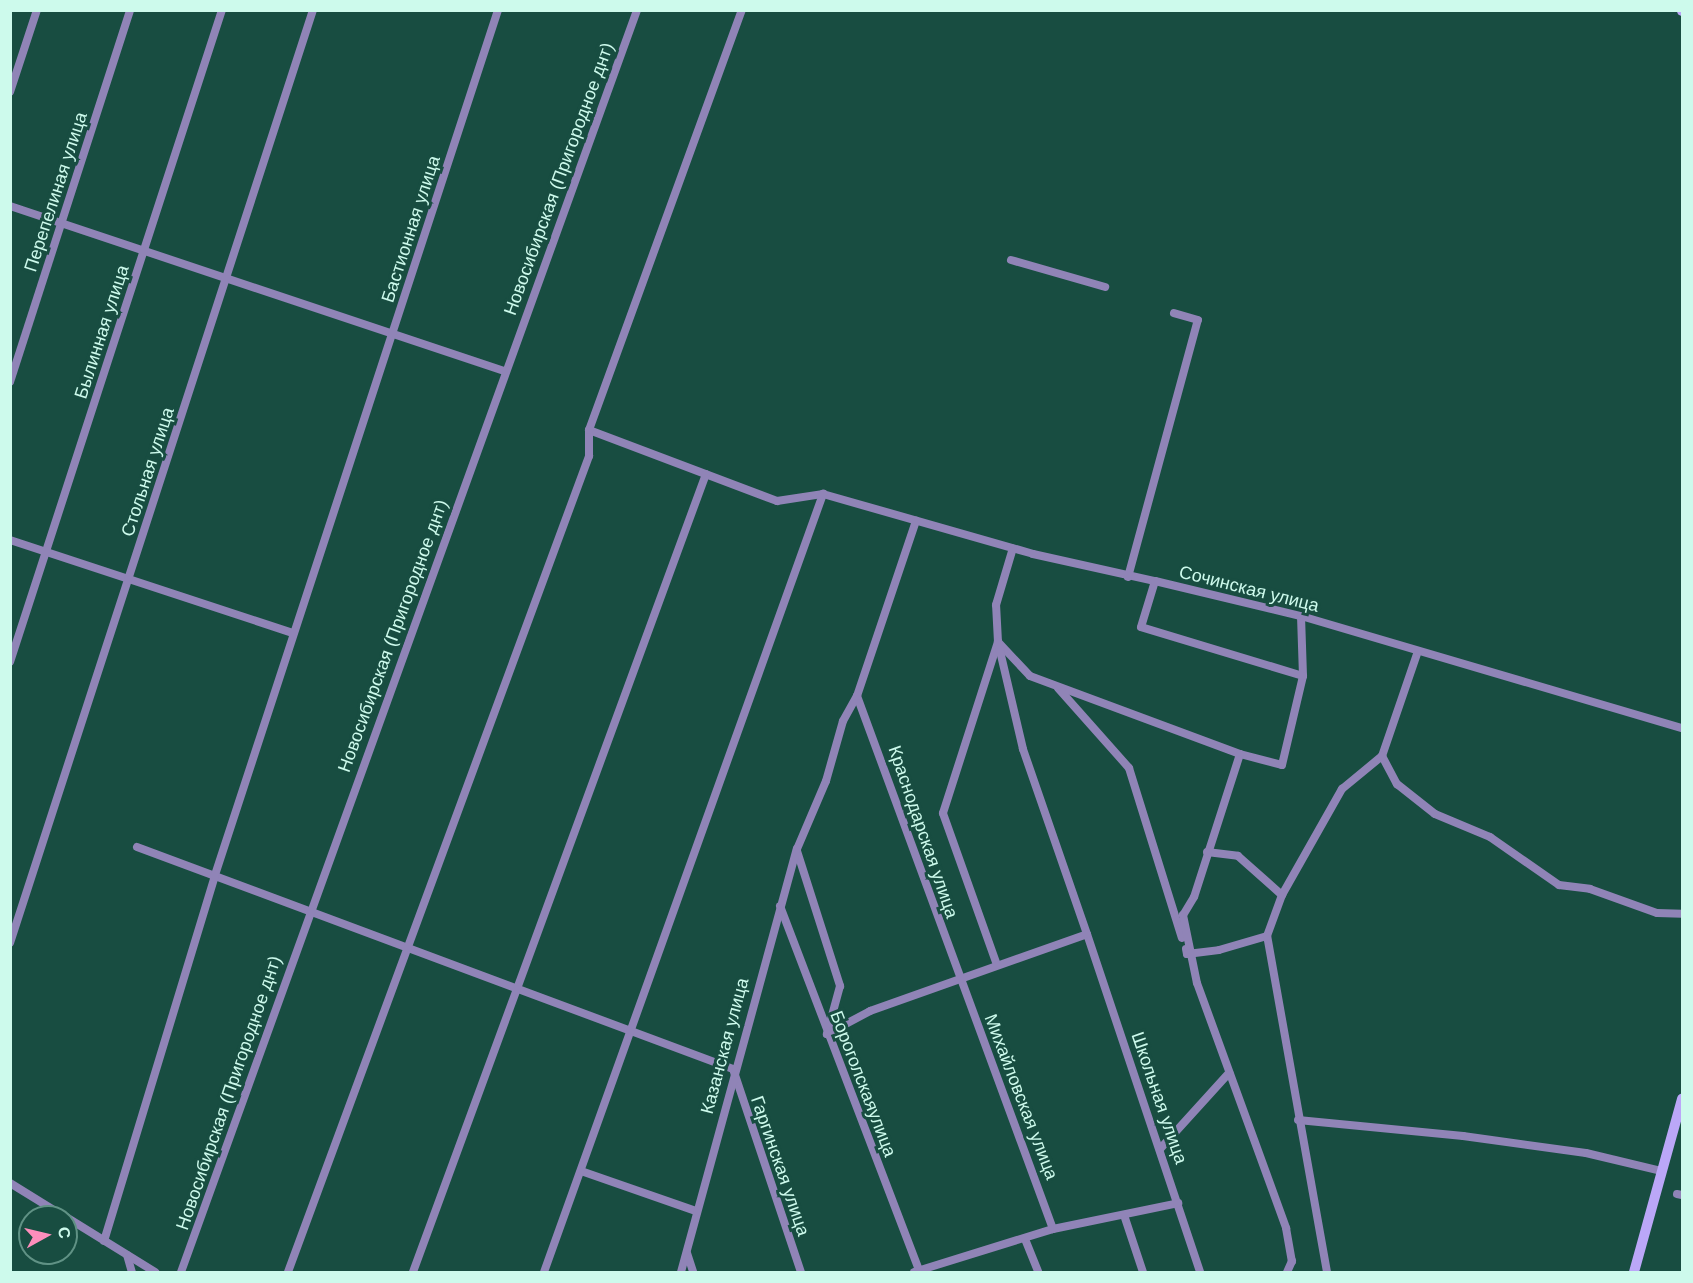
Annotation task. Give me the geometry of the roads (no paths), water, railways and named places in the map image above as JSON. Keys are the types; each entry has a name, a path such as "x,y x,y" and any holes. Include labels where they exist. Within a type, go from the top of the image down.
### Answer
{"main road":[{"path":"1634,1272 1660,1171 1683,1099"}],"street":[{"path":"10,92 37,10"},
{"name":"Перепелиная улица","path":"10,382 130,10"},
{"name":"Былинная улица","path":"10,662 222,10"},
{"name":"Стольная улица","path":"10,943 313,10"},
{"name":"Бастионная улица","path":"104,1241 214,878 292,633 353,457 498,10"},
{"name":"Новосибирская (Пригородное днт)","path":"181,1272 308,913 637,10"},
{"path":"288,1272 589,456 590,430 742,10"},
{"path":"10,206 393,331 504,371"},
{"path":"1011,260 1105,286"},
{"path":"1128,577 1198,320 1174,312"},
{"path":"590,430 777,501 823,494 1013,548 1128,577 1155,581"},
{"path":"413,1272 520,987 706,474"},
{"path":"544,1272 823,494"},
{"name":"Казанская улица","path":"681,1272 733,1069 796,849 826,781 843,721 857,696 916,521"},
{"path":"10,540 292,633"},
{"path":"997,965 943,813 998,642 996,605 1013,548"},
{"name":"Сочинская улица","path":"1303,676 1141,627 1155,581 1301,616 1683,728"},
{"path":"998,642 1030,676 1240,754 1282,765 1303,676 1301,616"},
{"name":"Школьная улица","path":"998,642 1023,749 1200,1272"},
{"path":"1328,1272 1298,1120 1267,936 1282,895 1342,789 1382,756 1418,651"},
{"path":"1057,687 1129,768 1187,954 1286,1228 1292,1261 1287,1272"},
{"name":"Краснодарская улица","path":"857,696 957,978"},
{"path":"1187,954 1183,915 1194,897 1240,754"},
{"path":"1382,756 1397,784 1435,814 1490,837 1559,885 1590,889 1656,913 1683,914"},
{"path":"137,847 308,913 520,987 733,1069"},
{"path":"796,849 840,986 827,1034"},
{"path":"1207,852 1238,856 1282,895"},
{"name":"Бороголскаяулица","path":"780,906 917,1272"},
{"path":"827,1034 870,1011 957,978 1087,934"},
{"path":"1187,954 1267,936"},
{"name":"Михайловская улица","path":"957,978 1027,1150 1053,1229"},
{"name":"Гаргинская улица","path":"733,1069 801,1272"},
{"path":"1160,1149 1229,1073"},
{"path":"1298,1120 1474,1137 1586,1153 1660,1171"},
{"path":"581,1171 696,1211"},
{"path":"10,1183 46,1205"},
{"path":"917,1272 931,1270 1053,1229 1178,1203"},
{"path":"1124,1215 1143,1272"},
{"path":"78,1225 155,1272"},
{"path":"1025,1239 1038,1272"},
{"path":"686,1251 693,1272"},
{"path":"127,1255 132,1272"}]}
